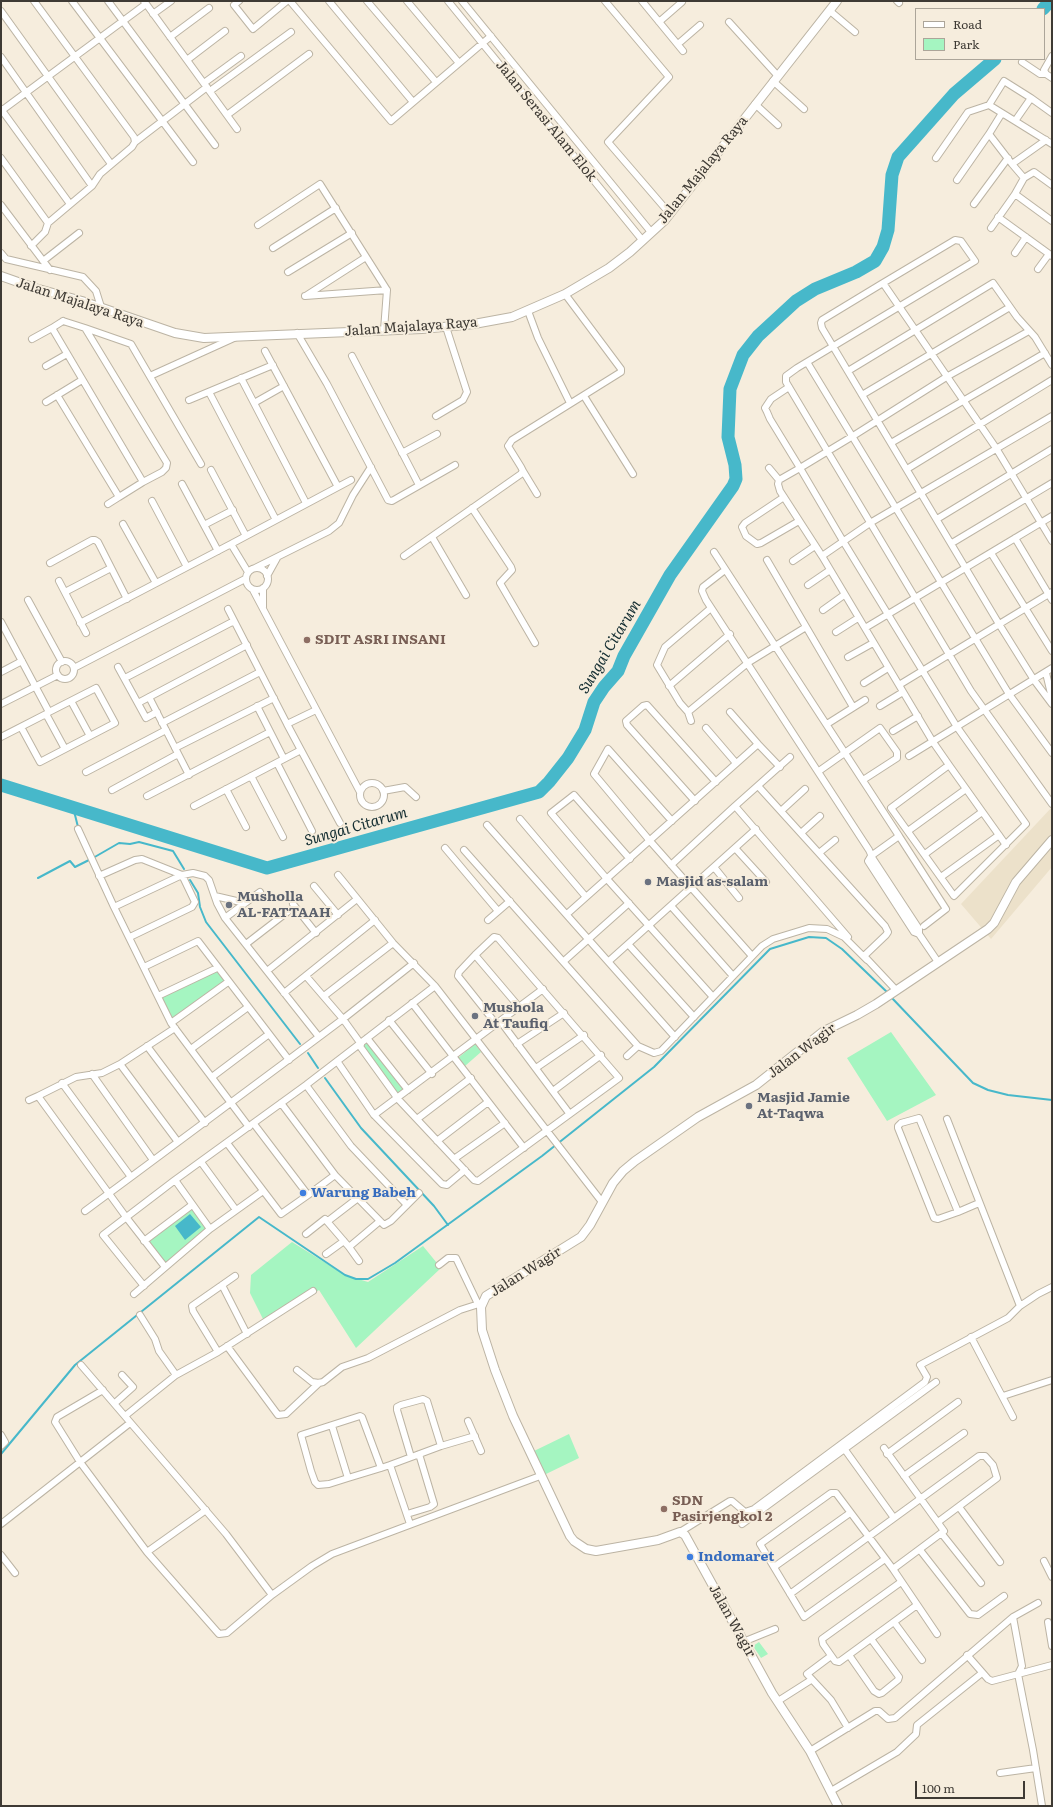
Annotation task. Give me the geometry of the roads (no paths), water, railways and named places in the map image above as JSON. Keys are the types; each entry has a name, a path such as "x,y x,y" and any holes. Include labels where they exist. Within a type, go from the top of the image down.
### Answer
{"street":[{"path":"34,1 134,137 135,142"},
{"path":"72,1 193,162"},
{"path":"108,1 215,145"},
{"path":"153,14 171,1"},
{"path":"239,1 234,5 254,29 288,1 391,121 491,36"},
{"path":"329,1 413,102"},
{"path":"367,1 436,82"},
{"path":"406,1 459,63"},
{"name":"Jalan Serasi Alam Elok","path":"448,1 643,240"},
{"name":"Jalan Serasi Alam Elok","path":"462,1 651,232"},
{"path":"605,1 668,77 608,142 670,214"},
{"path":"642,1 683,51"},
{"name":"Jalan Majalaya Raya","path":"1,276 35,288 101,307 175,333 204,338 446,327 474,324 528,311 565,294 617,262 670,214 775,78 837,1"},
{"path":"659,22 682,2"},
{"path":"70,204 1,110 76,57 123,22 145,3 237,129"},
{"path":"170,37 209,8"},
{"path":"1,11 112,164"},
{"path":"830,11 855,32"},
{"path":"729,22 775,78 804,109"},
{"path":"678,44 700,25"},
{"path":"187,60 225,31"},
{"path":"31,246 45,232 48,222 92,186 100,174 135,142 207,87 291,32"},
{"path":"227,115 309,54"},
{"path":"207,87 241,56"},
{"path":"1046,74 1045,66 1052,56"},
{"path":"1,57 92,186"},
{"path":"1022,62 1040,74 1046,74 1052,78"},
{"path":"936,158 968,112 989,105 1004,81 1052,113"},
{"path":"1015,121 1031,98"},
{"path":"756,104 778,125"},
{"path":"989,105 1052,144"},
{"path":"957,180 1002,113"},
{"path":"989,134 1024,178"},
{"path":"1012,164 1046,140"},
{"path":"1,158 48,222"},
{"path":"974,204 1008,158"},
{"path":"990,228 1015,194 1024,178 1034,172 1052,185"},
{"path":"258,225 320,184 387,290 384,330"},
{"path":"1015,194 1052,221"},
{"path":"1,205 50,270"},
{"path":"273,248 336,208"},
{"path":"624,217 633,210"},
{"path":"998,217 1051,255 1038,269"},
{"path":"43,261 79,233"},
{"path":"288,272 352,233"},
{"path":"1015,253 1026,237"},
{"path":"1052,704 1034,680 999,624 952,543 921,493 892,443 862,395 848,371 833,346 822,328 822,320 955,240 961,241 966,246 975,261 899,305 833,346 807,362 786,376 786,382 948,655 983,710 1052,804"},
{"path":"1,253 6,259 78,275 87,279 96,290 101,307"},
{"path":"366,257 305,296 387,290"},
{"path":"883,283 981,424 1052,541"},
{"path":"848,371 993,283 1045,353 1052,365"},
{"path":"537,494 510,449 509,443 584,396 621,370 565,294"},
{"path":"862,395 1010,307"},
{"path":"528,311 538,338 570,404"},
{"path":"32,339 63,321 131,344 201,464"},
{"path":"436,416 463,400 467,392 446,327"},
{"path":"52,328 143,482"},
{"path":"85,328 167,463 166,468 162,472 108,504"},
{"path":"779,480 853,436 948,376 1029,331"},
{"path":"297,333 327,384 390,501 455,465"},
{"path":"150,376 236,337"},
{"path":"265,351 338,487"},
{"path":"892,443 1045,353"},
{"path":"46,366 67,354"},
{"path":"352,356 418,485"},
{"path":"807,362 1009,694 1052,751"},
{"path":"189,400 273,365"},
{"path":"241,378 306,503"},
{"path":"46,402 82,380"},
{"path":"907,469 1052,380"},
{"path":"254,403 284,386"},
{"path":"789,387 771,399 765,408 843,541 957,727 1026,824 954,896 891,808 949,765"},
{"path":"209,392 276,520"},
{"path":"57,395 119,497"},
{"path":"584,396 633,474"},
{"path":"822,556 870,523 1052,416"},
{"path":"402,452 438,434"},
{"path":"937,519 1052,449"},
{"path":"74,668 245,579 248,572 255,568 329,531 339,523 353,495 372,468"},
{"path":"769,468 779,480 778,487 822,556 933,742 1006,845"},
{"path":"211,470 246,536"},
{"path":"404,556 513,481 523,472"},
{"path":"80,622 127,599 351,480"},
{"path":"952,543 1052,483"},
{"path":"182,484 218,551"},
{"path":"784,497 745,523 742,527 746,536 757,544 761,543 799,521"},
{"path":"152,501 187,567"},
{"path":"472,508 512,570 500,583 535,643"},
{"path":"204,525 233,510"},
{"path":"865,628 1052,516"},
{"path":"123,524 156,583"},
{"path":"432,537 466,595"},
{"path":"1015,538 1050,593 1052,600"},
{"path":"50,563 95,540 98,542 127,599"},
{"path":"231,544 248,572"},
{"path":"793,561 815,546"},
{"path":"714,552 776,645 946,909 924,926"},
{"path":"991,552 1052,651"},
{"path":"263,608 263,588 267,583 267,576 277,558"},
{"path":"767,560 853,707"},
{"path":"65,592 111,568"},
{"path":"255,568 262,570 267,576"},
{"path":"725,570 703,587 702,591 711,608 749,662 819,771 869,850 871,856 919,929 918,934 938,962"},
{"path":"808,585 830,570"},
{"path":"245,579 263,608 360,792 363,803 374,807 381,803 383,791 378,785 371,783 364,786 360,792"},
{"path":"59,581 86,632"},
{"path":"253,590 263,588"},
{"path":"899,685 1050,593"},
{"path":"823,610 844,595"},
{"path":"28,600 62,662"},
{"path":"692,721 688,712 680,704 656,667 662,650 687,626 711,608"},
{"path":"228,609 340,823"},
{"path":"836,632 858,618"},
{"path":"124,678 234,620"},
{"path":"1,622 36,686 65,749"},
{"path":"688,712 749,662 806,627"},
{"path":"669,686 730,634"},
{"path":"848,657 873,643"},
{"path":"138,703 247,645"},
{"path":"1,672 22,661"},
{"path":"62,662 69,662 74,668 73,675 68,679 63,679 58,675 57,668 62,662"},
{"path":"118,666 146,718 157,712"},
{"path":"864,683 888,668"},
{"path":"909,756 1052,668"},
{"path":"162,723 260,672"},
{"path":"1046,672 1052,698"},
{"path":"1,704 58,675"},
{"path":"1,737 96,688 115,723 40,762 21,727"},
{"path":"880,706 903,692"},
{"path":"149,697 189,775"},
{"path":"175,748 274,698"},
{"path":"827,724 865,700"},
{"path":"71,701 90,736"},
{"path":"695,801 626,723 626,721 643,706 648,705 716,782"},
{"path":"257,706 284,759"},
{"path":"287,724 316,710"},
{"path":"730,712 780,767"},
{"path":"893,731 918,716"},
{"path":"706,728 736,763"},
{"path":"819,771 879,729 886,734 897,752 898,758 863,780"},
{"path":"86,772 166,730"},
{"path":"147,796 270,732"},
{"path":"567,914 758,744"},
{"path":"672,821 608,749 594,774 650,841 752,956"},
{"path":"194,806 301,750"},
{"path":"112,790 178,754"},
{"path":"671,865 790,757"},
{"path":"276,763 312,831"},
{"path":"251,776 283,837"},
{"path":"758,786 887,929 886,935 865,958"},
{"path":"383,791 405,787 416,797"},
{"path":"226,789 246,827"},
{"path":"781,811 805,789"},
{"path":"908,831 966,789"},
{"path":"630,859 574,795 551,813 607,879 713,997"},
{"path":"735,806 895,991"},
{"path":"924,854 982,812"},
{"path":"801,833 820,816"},
{"path":"520,819 586,897"},
{"path":"488,825 675,1037"},
{"path":"609,961 756,829"},
{"path":"78,830 114,907 173,1025 231,1103 252,1125 308,1195"},
{"path":"941,877 999,835"},
{"path":"871,856 899,836"},
{"path":"819,853 835,840"},
{"name":"Jalan Wagir","path":"838,1806 832,1791 810,1751 743,1642 689,1541 680,1532 658,1540 596,1551 586,1549 574,1541 570,1536 540,1476 513,1416 495,1370 482,1330 480,1303 486,1296 581,1237 623,1171 650,1149 698,1117 756,1085 824,1031 857,1016 988,929 994,923 1016,882 1052,840"},
{"path":"445,848 498,911"},
{"path":"735,848 766,882"},
{"path":"464,850 638,1046 658,1053 662,1051 752,956 766,943 773,939 800,930 817,928 832,931 844,937 865,958"},
{"path":"99,876 138,859 182,875 195,902 192,908 130,937"},
{"path":"714,867 739,898"},
{"path":"114,907 182,875 193,873 205,876 209,880 217,903 225,918 319,1037"},
{"path":"338,875 393,943 435,986 478,1039 558,1147 602,1202"},
{"path":"314,886 338,915"},
{"path":"225,918 260,892"},
{"path":"215,896 245,903"},
{"path":"266,970 357,899"},
{"path":"488,920 510,901"},
{"path":"564,961 629,903"},
{"path":"671,906 733,976"},
{"path":"246,944 292,907 316,932"},
{"path":"284,993 375,920"},
{"path":"306,976 343,1019 398,1099 474,1180 478,1181 547,1131 569,1113 620,1078 498,938 494,937 475,954 459,972 458,976 518,1044 569,1113"},
{"path":"144,967 198,941 217,968 289,1060"},
{"path":"324,996 393,943"},
{"path":"628,944 694,1017"},
{"path":"475,954 520,1008"},
{"path":"85,1211 289,1060 414,963"},
{"path":"158,996 217,968"},
{"path":"29,1100 76,1077 108,1071 120,1064 147,1046 228,982"},
{"path":"144,1286 103,1235 175,1180 306,1085 435,986"},
{"path":"374,1116 520,1008 543,989"},
{"path":"412,1003 524,1148"},
{"path":"192,1049 248,1007"},
{"path":"518,1044 564,1013"},
{"path":"389,1020 432,1074"},
{"path":"212,1077 268,1034"},
{"path":"536,1068 584,1036"},
{"path":"367,1038 408,1090"},
{"path":"147,1046 206,1122"},
{"path":"627,1056 638,1046"},
{"path":"553,1091 601,1055"},
{"path":"337,1061 374,1116 442,1184 447,1186 465,1170"},
{"path":"120,1064 178,1142"},
{"path":"92,1074 153,1160"},
{"path":"418,1119 470,1078"},
{"path":"62,1083 131,1177"},
{"path":"306,1085 351,1146 407,1205"},
{"path":"38,1096 108,1194 166,1267"},
{"path":"437,1141 488,1102"},
{"path":"281,1103 335,1175 384,1225 387,1225 419,1193"},
{"path":"958,1212 918,1118 901,1123 898,1128 934,1218 938,1219 958,1212 979,1203"},
{"path":"947,1119 1020,1306"},
{"path":"454,1159 505,1122"},
{"path":"227,1143 281,1214 335,1175"},
{"path":"201,1162 236,1210"},
{"path":"175,1180 210,1229"},
{"path":"134,1294 210,1229 263,1191"},
{"path":"306,1234 325,1219 328,1221 358,1198"},
{"path":"144,1241 192,1205"},
{"path":"328,1221 359,1261"},
{"path":"348,1247 380,1221"},
{"path":"326,1254 344,1241"},
{"path":"227,1346 278,1415 286,1414 319,1383 342,1367 368,1358 460,1310 480,1303 456,1258 448,1258 439,1265"},
{"path":"218,1352 192,1308 194,1304 235,1276"},
{"path":"222,1285 247,1334"},
{"path":"742,1524 924,1382 927,1377 920,1364 1008,1318 1020,1306 1052,1287"},
{"path":"125,1416 176,1375 218,1352 313,1291"},
{"path":"140,1315 155,1340 159,1351 176,1375"},
{"path":"971,1337 1013,1416"},
{"path":"81,1365 226,1534 272,1595"},
{"path":"297,1370 312,1382 319,1383"},
{"path":"114,1403 133,1387 122,1375"},
{"path":"1003,1396 1052,1380"},
{"path":"680,1532 730,1501 748,1512 936,1382"},
{"path":"103,1390 54,1420 80,1462 147,1552 220,1634 227,1633 272,1595 332,1554 540,1476"},
{"path":"411,1457 396,1410 397,1407 401,1405 423,1399 427,1401 441,1446"},
{"path":"958,1402 886,1451 943,1529 942,1534 981,1583"},
{"path":"381,1468 362,1417 360,1416 332,1426 308,1431 301,1435 311,1471 315,1482 318,1485 329,1484 381,1468 441,1446 475,1436"},
{"path":"468,1421 481,1451"},
{"path":"1,1524 130,1423"},
{"path":"332,1426 348,1478"},
{"path":"904,1476 964,1433"},
{"path":"1,1435 5,1442 1,1446"},
{"path":"842,1446 894,1518"},
{"path":"407,1514 430,1507 434,1504 419,1454"},
{"path":"790,1594 980,1456 985,1456 993,1465 997,1478 938,1522"},
{"path":"390,1465 410,1524"},
{"path":"885,1559 804,1617 761,1546 761,1542 831,1493 837,1495 893,1569 900,1582 937,1634"},
{"path":"959,1507 1000,1562"},
{"path":"147,1552 206,1510"},
{"path":"774,1567 850,1513"},
{"path":"893,1569 942,1534"},
{"path":"920,1550 970,1614 978,1615 1004,1596"},
{"path":"1,1555 16,1573"},
{"path":"1044,1561 1052,1577"},
{"path":"900,1582 822,1639 823,1644 831,1656 838,1662 917,1605"},
{"path":"810,1751 875,1711 879,1711 888,1719 895,1718 1013,1617 1038,1603"},
{"path":"1013,1617 1022,1666 1018,1674 1042,1806"},
{"path":"894,1622 922,1660"},
{"path":"1048,1622 1052,1646"},
{"path":"743,1642 775,1629"},
{"path":"848,1655 874,1691 879,1694 882,1693 898,1680 899,1677 871,1639"},
{"path":"967,1655 982,1673 992,1681 1052,1665"},
{"path":"831,1656 807,1674 831,1700 848,1728"},
{"path":"832,1791 897,1752 916,1734 917,1725 982,1673"},
{"path":"778,1701 811,1680"},
{"path":"1000,1773 1036,1768"}],"water":[{"path":"190,1214 201,1227 185,1240 175,1226"}],"waterway":[{"name":"Sungai Citarum","path":"1044,8 1050,1"},
{"name":"Sungai Citarum","path":"1,785 267,868 539,792 568,758 585,730 594,702 604,687 618,671 624,656 670,575 733,486 736,479 735,465 728,437 730,389 743,355 758,336 796,301 815,289 856,272 875,261 883,247 888,230 892,175 898,157 954,94 994,60"},
{"path":"73,807 78,827"},
{"path":"93,858 119,843 130,844 139,842 173,851 184,869"},
{"path":"38,878 70,861 75,867 89,860"},
{"path":"190,880 198,893 200,907 206,922 300,1044"},
{"path":"1,1454 75,1365 259,1217 345,1275 356,1279 368,1279 395,1263 542,1156 654,1067 770,949 809,937 826,938 842,949 888,993"},
{"path":"891,997 973,1083 988,1090 1008,1095 1052,1100"},
{"path":"308,1053 318,1068"},
{"path":"325,1078 361,1128 434,1206 448,1225"}],"place":[{"name":"SDIT ASRI INSANI","path":"307,640"},
{"name":"Masjid as-salam","path":"648,882"},
{"name":"Musholla AL-FATTAAH","path":"229,905"},
{"name":"Mushola At Taufiq","path":"475,1016"},
{"name":"Masjid Jamie At-Taqwa","path":"749,1106"},
{"name":"Warung Babeh","path":"303,1193"},
{"name":"SDN Pasirjengkol 2","path":"664,1509"},
{"name":"Indomaret","path":"690,1557"}]}
